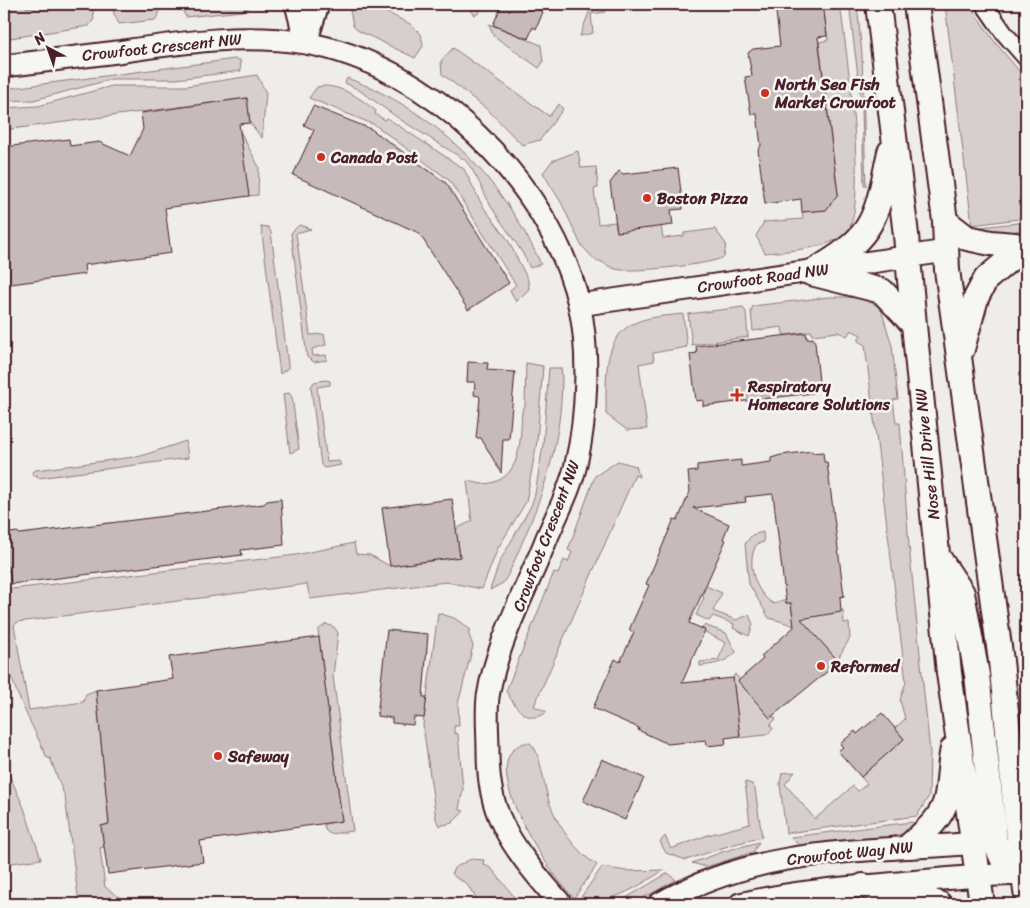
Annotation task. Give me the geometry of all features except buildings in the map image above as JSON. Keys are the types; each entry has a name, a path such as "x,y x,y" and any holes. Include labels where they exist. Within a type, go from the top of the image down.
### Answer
{"main road":[{"name":"Nose Hill Drive NW","path":"878,4 909,257 914,325 956,736 984,843 978,876 982,904"},
{"path":"916,4 945,221 946,251 959,361 1021,794 1026,880"},
{"path":"811,273 842,255 862,238 871,223 879,205 893,136"},
{"path":"945,221 967,238 991,243 1026,246"},
{"path":"959,361 976,298 986,279 1026,246"},
{"path":"811,273 882,291 914,325"},
{"path":"937,556 962,593 977,675 984,843 1026,880"},
{"path":"909,846 936,820 946,801 948,770 956,736"},
{"path":"863,886 915,896 939,904"}],"street":[{"path":"296,4 306,43"},
{"path":"306,43 318,4"},
{"path":"984,4 1004,33 1026,58"},
{"name":"Crowfoot Crescent NW","path":"4,66 250,38 306,43 341,53 381,69 413,85 460,118 511,172 540,211 570,276 579,305 584,353 584,402 576,468 502,646 488,697 488,764 496,808 502,823 536,875 561,904"},
{"name":"Crowfoot Road NW","path":"579,305 811,273 946,251"},
{"name":"Crowfoot Way NW","path":"659,904 711,878 779,860 843,850 1023,841"},
{"path":"740,904 772,896 978,876 1026,880"}],"shaded area":[{"path":"4,4 25,4 26,8 57,4 92,4 94,19 89,26 4,39"},
{"path":"112,4 158,4 159,14 155,20 119,24"},
{"path":"179,4 256,4 242,11 186,17"},
{"path":"349,4 370,4 412,25 421,34 423,46 415,58 357,30 353,26"},
{"path":"474,4 483,4 479,13 475,15 471,11"},
{"path":"597,4 603,5 605,12 591,14 593,33 580,36 591,7"},
{"path":"840,4 854,124 856,193 853,218 846,233 829,243 807,248 765,253 756,236 764,222 803,219 802,212 826,210 838,194 819,42 828,40 823,5"},
{"path":"849,4 857,4 862,55 866,186 864,186 862,108"},
{"path":"945,4 969,4 994,41 1026,79 1026,218 972,225"},
{"path":"489,24 541,45 543,62 539,68 494,36"},
{"path":"453,48 549,116 559,104 563,109 540,140 522,145 489,111 442,74 441,61"},
{"path":"235,59 240,60 241,71 176,79 113,79 34,100 4,101 4,89"},
{"path":"257,75 266,93 262,138 250,123 247,98 4,130 4,108 38,106 112,86 186,86"},
{"path":"347,78 379,92 409,109 463,151 486,176 507,204 541,264 530,268 517,244 492,208 465,160 401,120 359,90 345,83"},
{"path":"322,86 344,90 358,98 376,111 375,114 385,120 387,118 464,169 482,205 508,240 528,280 529,289 516,302 510,290 516,285 449,180 375,125 309,98 317,87"},
{"path":"240,131 259,167 258,195 248,196"},
{"path":"578,151 581,168 596,167 598,188 594,189 598,224 615,222 617,232 661,226 663,238 684,236 684,233 715,229 726,244 724,257 691,265 633,270 617,269 596,261 581,245 562,204 543,173 552,161"},
{"path":"1026,222 1026,230 993,232 972,228"},
{"path":"299,225 311,229 296,233 310,335 324,334 326,345 312,349 313,356 326,355 327,360 314,362 307,357 291,233"},
{"path":"261,226 268,227 271,232 288,364 288,368 280,374"},
{"path":"829,297 863,299 881,309 892,346 898,399 893,400 896,423 900,423 909,546 930,752 929,796 917,816 786,833 780,784 782,773 795,772 785,784 815,819 853,786 858,791 867,784 861,777 904,739 895,728 905,719 900,700 906,682 865,345 858,341 861,335 851,330 847,336 838,332 812,335 811,331 787,335 783,334 782,327 753,331 751,311 753,306"},
{"path":"743,307 746,312 748,337 692,345 688,314"},
{"path":"683,314 687,347 653,353 654,361 639,364 647,429 627,430 606,414 606,375 611,349 625,329 637,322 654,317"},
{"path":"526,363 543,366 537,441 526,502 498,548 482,589 446,582 310,599 307,584 18,622 14,625 29,710 83,702 86,694 96,690 109,824 101,826 104,847 100,848 105,887 123,900 119,904 79,904 65,797 50,758 47,758 16,690 7,661 3,633 4,590 296,555 354,543 356,554 370,555 390,566 460,557 456,529 472,521 467,481 483,484 496,481 506,476 517,457 522,411 525,406"},
{"path":"549,368 561,368 562,375 558,428 547,477 509,573 503,583 490,590 499,563 531,506 535,494 543,445"},
{"path":"330,381 330,385 317,387 327,462 339,461 341,465 324,468 321,465 311,387 314,382"},
{"path":"289,393 292,397 299,449 290,453 283,394"},
{"path":"186,441 188,458 38,478 37,475 33,476 32,472 141,456"},
{"path":"618,461 636,466 639,477 635,475 534,706 547,712 540,716 528,716 522,713 513,703 506,691 554,572 558,574 564,560 568,562 572,552 568,550 595,476"},
{"path":"763,532 764,542 757,544 752,559 752,568 757,585 767,599 774,604 786,600 786,603 791,603 793,617 843,610 844,623 849,623 850,638 837,660 814,638 799,628 769,618 749,584 745,544 752,535"},
{"path":"706,586 722,593 713,611 736,620 749,615 753,624 749,636 733,628 734,624 713,616 709,621 696,615 704,597 702,596"},
{"path":"438,613 454,618 471,630 468,632 473,646 458,704 459,726 454,726 454,733 458,734 463,789 459,809 464,811 452,823 439,826 436,819 423,725"},
{"path":"326,624 334,627 338,633 333,676 353,831 330,834 325,830 324,824 342,821 318,630"},
{"path":"704,625 726,633 736,652 728,659 711,665 700,666 700,662 718,660 726,643 705,632 702,629"},
{"path":"735,674 770,718 773,716 776,719 770,725 773,729 766,735 738,738 740,736 733,678"},
{"path":"1026,687 1026,778 1022,768 1013,689"},
{"path":"524,743 530,743 534,747 540,762 548,798 558,822 575,846 597,865 574,898 549,867 535,844 521,819 511,794 506,772 510,754"},
{"path":"4,763 24,808 41,859 4,864"},
{"path":"745,782 752,784 755,789 762,837 686,860 666,853 660,842 665,836 671,849 708,835 750,824"},
{"path":"912,822 918,826 907,832 861,842 799,846 791,837"},
{"path":"759,842 753,852 706,867 692,863 725,851"},
{"path":"471,859 484,860 483,864 492,869 520,904 480,904 466,883 456,878 452,873 454,868"},
{"path":"602,867 626,871 664,870 634,888 613,897 591,900 581,897"},
{"path":"668,873 676,880 632,904 616,904"}],"place":[{"name":"North Sea Fish Market Crowfoot","path":"765,93"},
{"name":"Canada Post","path":"321,157"},
{"name":"Boston Pizza","path":"647,198"},
{"name":"Respiratory Homecare Solutions","path":"737,395"},
{"name":"Reformed","path":"821,666"},
{"name":"Safeway","path":"218,756"}]}
